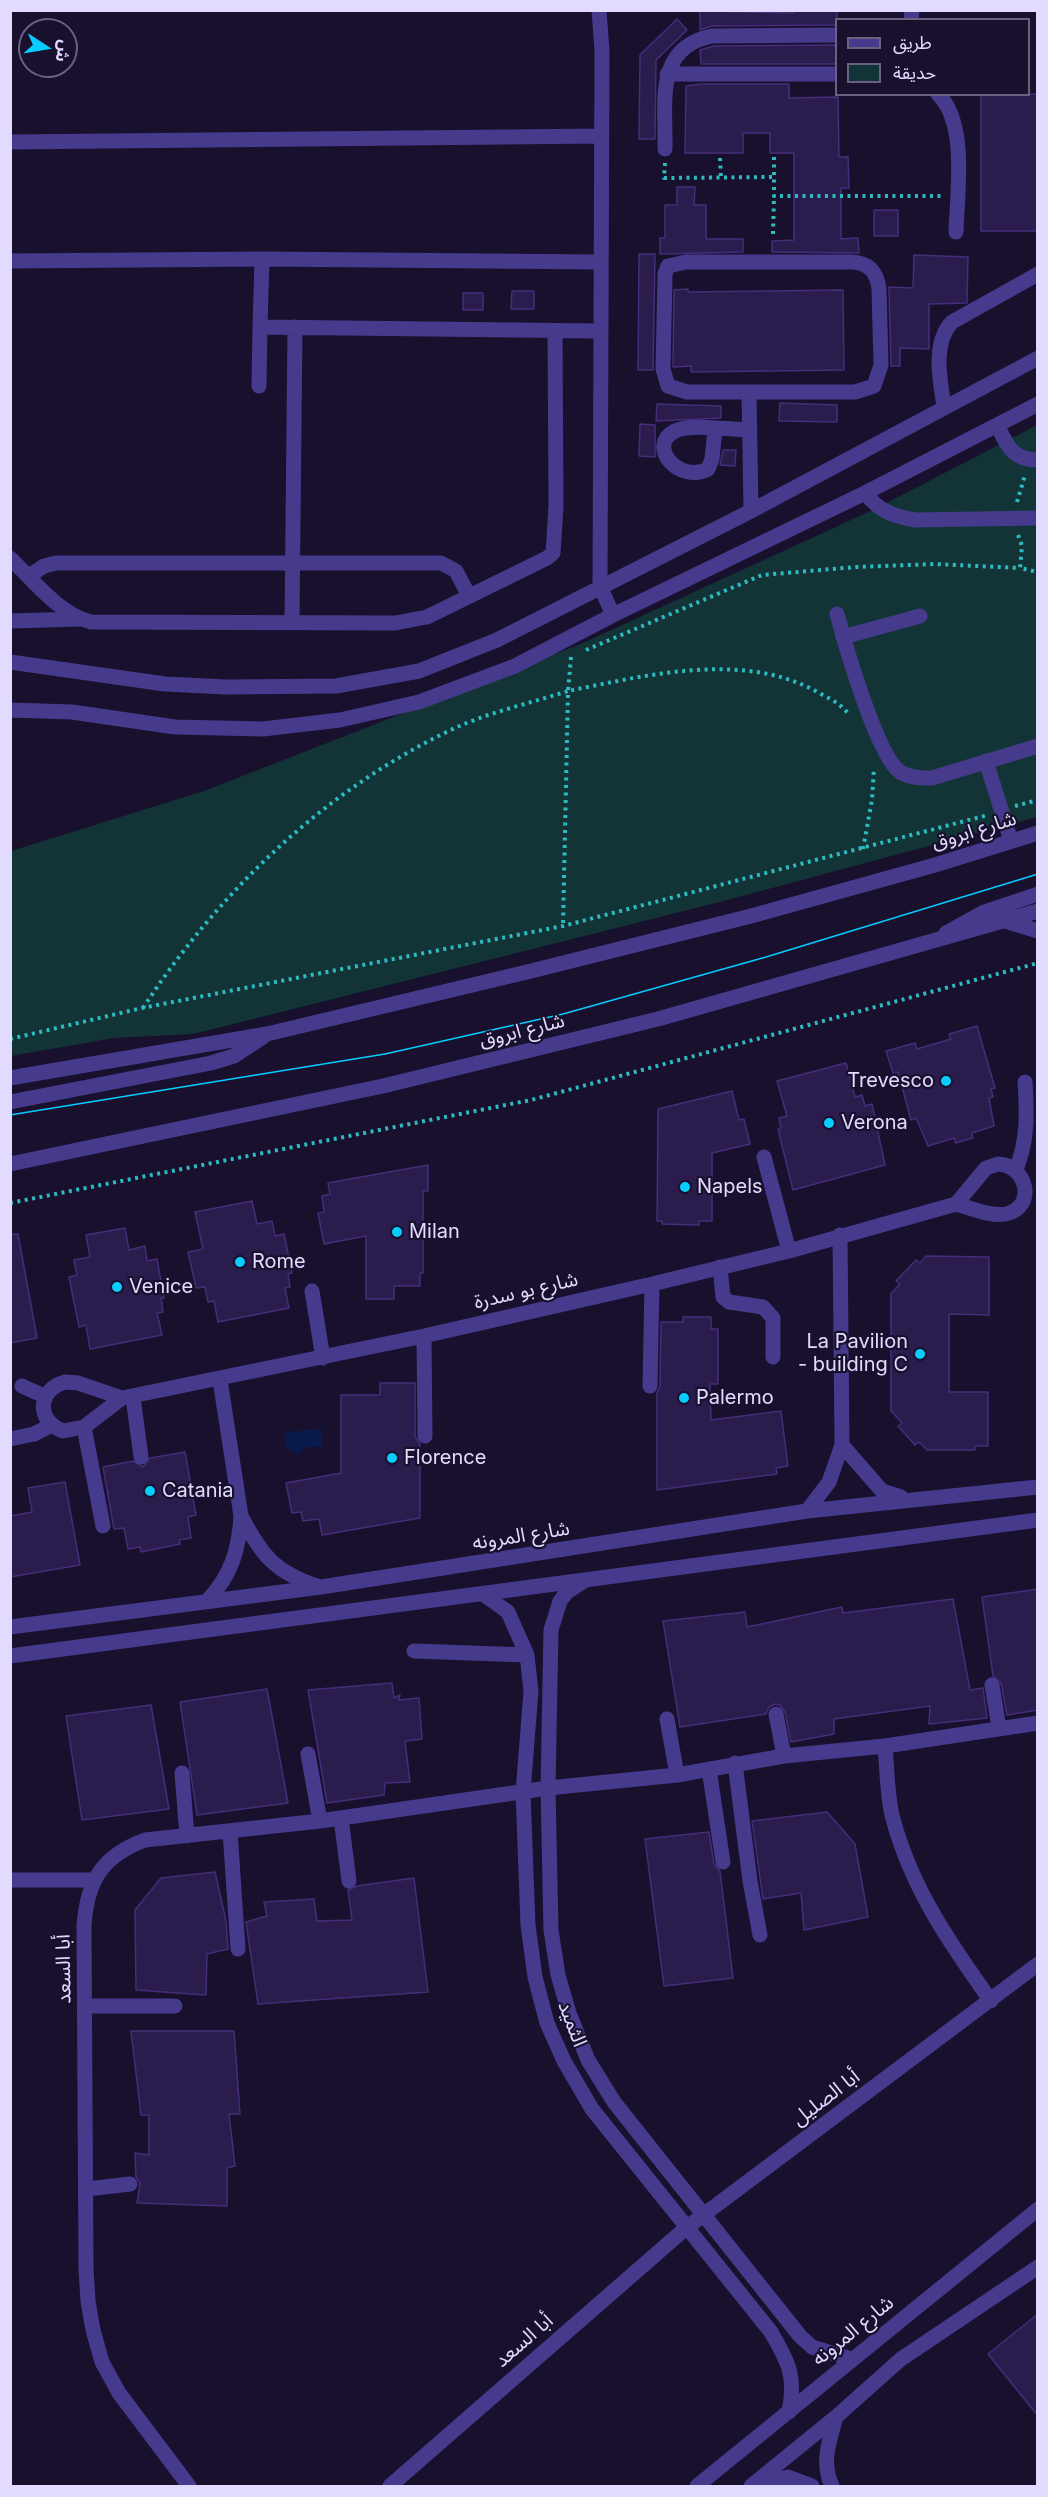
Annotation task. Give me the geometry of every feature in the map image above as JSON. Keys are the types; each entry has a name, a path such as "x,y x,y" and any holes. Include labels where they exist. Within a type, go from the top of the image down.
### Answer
{"street":[{"path":"598,10 602,51 600,586 613,615"},
{"path":"665,149 667,74 673,60 697,39 712,36 835,36"},
{"path":"667,74 835,74"},
{"path":"940,96 946,102 958,140 956,232"},
{"path":"10,142 602,136"},
{"path":"10,261 262,259 600,261"},
{"path":"260,386 262,259"},
{"path":"686,262 852,262 872,268 878,276 881,354 878,377 874,386 855,392 749,392 687,392 668,386 663,369 664,274 668,266 686,262"},
{"path":"945,406 940,382 940,351 945,330 952,322 1038,274"},
{"path":"260,327 600,331"},
{"path":"292,621 295,327"},
{"path":"10,558 62,608 80,619 91,622 395,623 427,617 553,553 556,515 555,331"},
{"path":"10,662 194,686 299,687 364,683 419,671 471,652 751,511 1038,358"},
{"path":"749,392 751,511"},
{"path":"10,710 72,712 176,727 262,729 340,720 419,702 485,679 865,493 1038,404"},
{"path":"997,425 1013,454 1020,458 1038,460"},
{"path":"715,429 750,430"},
{"path":"865,493 877,508 896,517 915,520 1038,518"},
{"path":"29,576 44,566 56,563 441,563 456,571 469,596"},
{"path":"837,614 854,677 890,759 900,772 915,778 932,778 1038,746"},
{"path":"843,638 920,616"},
{"path":"10,621 80,619"},
{"path":"986,761 1011,841"},
{"name":"شارع ابروق","path":"13,1077 267,1034 751,916 935,865 1038,833"},
{"path":"931,943 984,912 1038,894"},
{"name":"شارع ابروق","path":"10,1164 394,1083 658,1019 1038,911"},
{"path":"1005,921 1038,931"},
{"path":"10,1102 211,1063 234,1056 267,1034"},
{"path":"956,1204 987,1168 1005,1164 1016,1169 1022,1157 1025,1135 1026,1082"},
{"path":"764,1157 789,1251"},
{"name":"شارع بو سدرة","path":"84,1427 128,1398 323,1358 652,1284 789,1251 956,1204 1006,1214 1021,1203 1031,1188 1016,1169"},
{"path":"807,1511 830,1482 842,1445 840,1235"},
{"path":"720,1267 723,1297 729,1302 763,1307 773,1318 773,1357"},
{"path":"650,1386 652,1284"},
{"path":"312,1291 323,1358"},
{"path":"424,1336 425,1436"},
{"path":"207,1601 218,1589 234,1562 241,1516 220,1380"},
{"name":"شارع بو سدرة","path":"44,1396 59,1383 71,1382 128,1398"},
{"path":"22,1386 44,1396 45,1415 52,1425 69,1432 84,1427 103,1526"},
{"path":"128,1398 141,1457"},
{"path":"10,1439 34,1434 52,1425"},
{"path":"842,1445 882,1491 907,1499"},
{"name":"شارع المرونه","path":"10,1627 321,1587 807,1511 1038,1486"},
{"path":"241,1516 257,1546 279,1570 296,1579 321,1587"},
{"path":"10,1656 1038,1520"},
{"name":"الثميد","path":"587,1579 567,1592 560,1601 553,1622 548,1788 551,1930 558,1975 568,2013 588,2060 614,2102 800,2336 812,2347 851,2359"},
{"name":"الثميد","path":"483,1594 508,1612 527,1655 531,1691 523,1792 530,1952 547,2023 564,2061 592,2109 771,2332 794,2381 789,2412"},
{"path":"414,1651 527,1655"},
{"path":"992,1685 999,1728"},
{"path":"776,1714 784,1756"},
{"path":"667,1719 677,1775"},
{"path":"523,1792 677,1775 735,1763 885,1746 1038,1723"},
{"path":"885,1746 892,1812 901,1848 916,1885 944,1935 991,2001"},
{"path":"308,1754 320,1821"},
{"path":"735,1763 750,1881 760,1935"},
{"path":"709,1769 723,1862"},
{"path":"182,1773 187,1836"},
{"name":"أبا السعد","path":"181,2484 119,2394 102,2362 88,2301 84,1926 85,1906 94,1880 109,1859 126,1847 145,1840 320,1821 523,1792"},
{"path":"341,1818 350,1881"},
{"path":"230,1831 238,1949"},
{"path":"10,1880 94,1880"},
{"name":"أبا الصليل","path":"686,2228 1038,1964"},
{"path":"86,2006 175,2006"},
{"path":"87,2189 130,2184"},
{"name":"شارع المرونه","path":"697,2487 851,2359 1038,2209"},
{"name":"أبا السعد","path":"390,2487 686,2228"},
{"path":"751,2487 837,2416 901,2359 1038,2267"},
{"path":"832,2487 826,2469 826,2450 837,2416"},
{"path":"756,2487 770,2480 788,2478 812,2487"}],"path":[{"path":"665,149 664,178 774,177"},
{"path":"720,158 721,178"},
{"path":"773,234 774,158"},
{"path":"774,196 957,196"},
{"path":"563,926 569,658 762,575 890,566 1020,568"},
{"path":"142,1008 166,972 241,882 326,805 388,763 457,727 568,691 635,677 717,669 770,674 807,685 843,706 858,725"},
{"path":"863,849 875,772 872,763"},
{"path":"10,1039 142,1008 563,926 863,849 1038,800"},
{"path":"10,1203 531,1100 1038,963"}],"green space":[{"path":"1037,425 1037,817 720,902 193,1034 114,1038 11,1056 11,851 204,791 583,643 877,508"}],"water":[{"path":"321,1428 323,1446 303,1448 298,1456 293,1450 286,1450 284,1433"}],"building":[{"path":"793,10 837,11 837,18 835,18 835,25 712,26 700,30 700,11 793,13"},
{"path":"677,19 687,30 656,60 655,139 639,139 640,55"},
{"path":"835,45 835,64 701,64 700,50 714,46"},
{"path":"789,84 789,98 838,97 839,157 848,157 849,188 841,188 841,239 858,238 859,253 772,252 772,241 794,240 794,153 770,153 770,133 743,133 743,153 685,153 686,86"},
{"path":"1038,94 1038,231 981,231 981,96"},
{"path":"677,187 695,187 694,205 706,205 706,239 743,239 743,252 660,254 660,238 665,238 665,205 677,205"},
{"path":"874,210 898,210 898,236 874,236"},
{"path":"639,254 655,254 653,370 638,370"},
{"path":"914,255 968,257 967,303 929,304 929,349 900,348 900,366 891,366 889,287 913,288"},
{"path":"688,289 688,292 843,290 844,370 691,372 691,366 673,367 674,290"},
{"path":"512,291 534,291 534,309 511,309"},
{"path":"463,293 483,293 483,310 463,310"},
{"path":"780,403 837,405 837,422 779,421"},
{"path":"657,404 721,406 721,418 656,421"},
{"path":"640,424 655,425 655,457 639,456"},
{"path":"723,450 736,450 735,466 720,465"},
{"name":"Trevesco","path":"977,1026 995,1088 991,1089 993,1097 989,1098 994,1126 972,1133 973,1138 956,1143 954,1138 928,1146 916,1118 911,1120 898,1072 893,1073 886,1051 915,1043 917,1049 951,1039 949,1034"},
{"name":"Verona","path":"846,1063 855,1097 862,1095 865,1106 872,1104 885,1165 793,1190 778,1129 781,1128 779,1118 787,1116 777,1081"},
{"name":"Napels","path":"732,1091 739,1120 744,1119 750,1144 712,1153 712,1221 699,1221 699,1225 662,1224 662,1221 657,1221 658,1109"},
{"name":"Milan","path":"428,1165 428,1191 423,1191 423,1273 420,1273 420,1286 394,1286 394,1299 366,1299 366,1236 324,1244 318,1213 324,1212 322,1196 330,1194 328,1183"},
{"name":"Rome","path":"252,1201 257,1224 272,1221 275,1236 284,1234 292,1273 288,1274 290,1287 285,1288 289,1308 218,1322 214,1301 208,1302 205,1287 196,1288 188,1252 203,1249 195,1212"},
{"name":"Venice","path":"125,1228 129,1250 145,1246 147,1261 157,1259 164,1298 161,1298 163,1312 157,1313 162,1335 90,1349 86,1325 79,1327 69,1277 77,1275 74,1260 90,1257 86,1235"},
{"path":"18,1234 37,1338 10,1343 10,1235"},
{"name":"La Pavilion - building C","path":"926,1256 989,1257 989,1315 949,1314 949,1392 988,1392 988,1446 975,1446 975,1450 927,1450 919,1442 915,1445 898,1426 902,1423 891,1411 891,1294 900,1284 896,1281 916,1260 920,1263"},
{"name":"Palermo","path":"683,1317 711,1317 711,1329 718,1329 718,1384 710,1384 711,1420 781,1411 788,1466 776,1468 777,1474 657,1490 657,1393 660,1386 661,1322 683,1322"},
{"name":"Florence","path":"380,1383 415,1383 415,1436 420,1444 420,1518 322,1535 319,1519 303,1521 301,1512 292,1513 286,1483 341,1473 341,1395 380,1395"},
{"name":"Catania","path":"185,1452 196,1515 188,1517 191,1538 179,1540 180,1544 141,1552 140,1547 128,1549 124,1528 114,1529 103,1467 133,1461 143,1467 150,1458"},
{"path":"65,1482 80,1565 10,1577 10,1516 32,1512 28,1488"},
{"path":"1038,1589 1038,1710 1007,1715 1001,1683 993,1676 982,1597"},
{"path":"953,1599 970,1690 983,1688 987,1718 929,1724 930,1706 834,1719 834,1734 791,1742 785,1712 780,1705 775,1704 769,1707 766,1714 680,1727 663,1621 745,1612 747,1627 842,1607 843,1613"},
{"path":"392,1683 394,1698 400,1695 399,1700 419,1698 422,1739 405,1741 410,1782 385,1783 384,1795 327,1803 308,1690"},
{"path":"267,1689 288,1803 197,1815 180,1702"},
{"path":"151,1705 169,1809 82,1820 66,1716"},
{"path":"827,1812 855,1844 868,1917 804,1930 801,1893 763,1899 752,1821"},
{"path":"709,1832 714,1864 720,1871 733,1978 664,1986 645,1839"},
{"path":"215,1872 226,1921 228,1949 207,1954 206,1995 136,1990 135,1910 161,1878"},
{"path":"414,1878 428,1992 258,2004 246,1922 267,1916 264,1902 314,1899 317,1921 352,1920 348,1890 357,1886"},
{"path":"131,2031 234,2031 240,2114 229,2114 235,2166 227,2168 227,2206 137,2203 140,2183 136,2177 135,2153 149,2155 149,2115 141,2115"},
{"path":"1038,2314 1038,2416 988,2354"}],"tram line":[{"path":"10,1115 385,1054 563,1014 766,957 1038,874"}],"place":[{"name":"Trevesco","path":"946,1081"},
{"name":"Verona","path":"829,1123"},
{"name":"Napels","path":"685,1187"},
{"name":"Milan","path":"397,1232"},
{"name":"Rome","path":"240,1262"},
{"name":"Venice","path":"117,1287"},
{"name":"La Pavilion - building C","path":"920,1354"},
{"name":"Palermo","path":"684,1398"},
{"name":"Florence","path":"392,1458"},
{"name":"Catania","path":"150,1491"}]}
